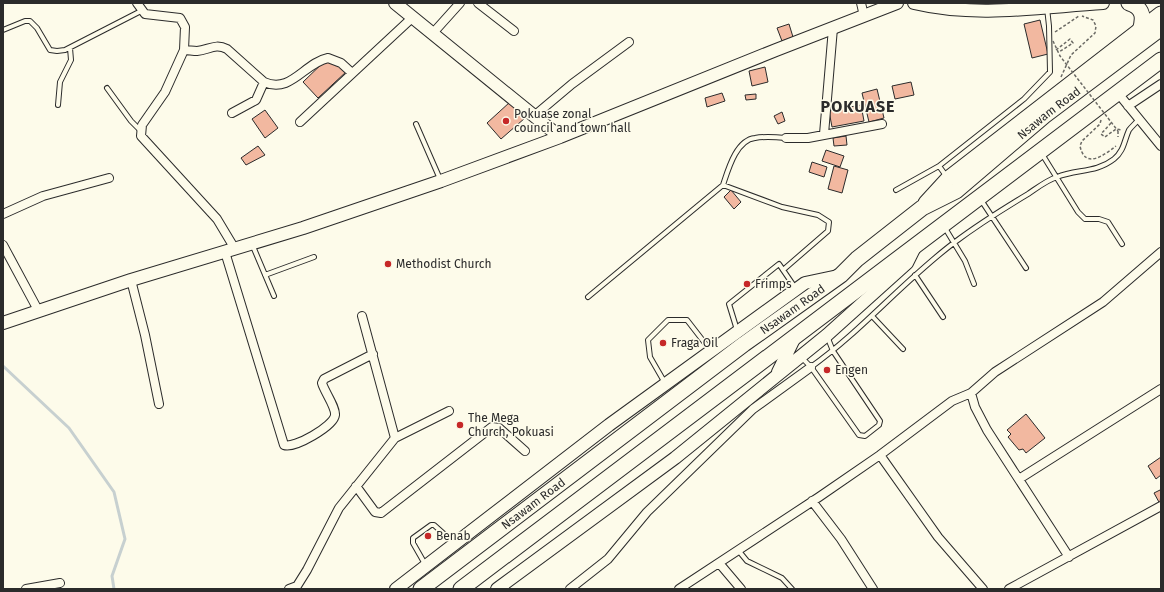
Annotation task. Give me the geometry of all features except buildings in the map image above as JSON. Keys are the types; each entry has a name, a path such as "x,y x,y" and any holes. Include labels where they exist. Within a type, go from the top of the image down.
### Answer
{"highway":[{"path":"1129,3 1134,4 1142,13 1143,20 1140,31"},
{"path":"922,208 948,179 1161,14"},
{"name":"Nsawam Road","path":"421,589 744,344 841,275 857,259 922,208 956,191 1044,116 1161,28"},
{"name":"Nsawam Road","path":"461,589 1161,60"}],"street":[{"path":"137,3 141,11 150,15 180,18 185,28 184,50 169,85 141,130 141,136 217,219 230,251 284,445 289,446 303,440 326,427 334,417 334,411 322,383 324,379 373,354"},
{"path":"395,3 560,137"},
{"path":"433,33 460,3"},
{"path":"478,3 514,31"},
{"path":"861,3 864,16"},
{"path":"3,323 131,280 252,244 441,181 560,137 897,3"},
{"path":"914,3 940,8 982,12 1046,6 1103,3"},
{"path":"300,122 413,17"},
{"path":"824,134 833,28"},
{"path":"534,116 572,84 629,42"},
{"path":"184,50 196,51 221,46 227,49 264,82 271,85 289,83 328,58 341,63 352,74"},
{"path":"232,113 256,100 264,82"},
{"path":"1128,106 1161,84"},
{"path":"1112,96 1128,106 1161,146"},
{"path":"786,138 808,138 882,124"},
{"path":"3,214 43,196 109,178"},
{"path":"3,245 38,310"},
{"path":"497,589 675,458 775,376 827,336 907,263 915,247"},
{"path":"679,589 812,501 880,454 952,401 970,393 995,372 1103,302 1161,252"},
{"path":"396,589 609,425 796,289 805,283 841,275"},
{"path":"131,280 145,335 159,404"},
{"path":"362,316 396,438"},
{"path":"775,376 795,337"},
{"path":"570,589 608,559 647,512 753,409 811,367"},
{"path":"1019,479 1161,389"},
{"path":"970,393 975,407 987,430 1069,557"},
{"path":"289,589 297,586 301,580 339,508 396,438 449,411"},
{"path":"356,486 375,512 381,514 492,427 498,428 524,451"},
{"path":"880,454 938,537 983,589"},
{"path":"812,501 841,539 873,589"},
{"path":"1009,589 1161,506"},
{"path":"719,563 741,589"},
{"path":"26,589 60,583"}],"lane":[{"path":"896,190 939,166 1024,99 1050,72 1049,26 1046,6"},
{"path":"3,30 25,21 30,21 37,28 50,50 57,52 70,48 141,11"},
{"path":"58,105 60,82 71,60 70,48"},
{"path":"107,88 131,121 141,130"},
{"path":"811,367 833,351 915,275 953,243 992,216 1056,177 1077,171 1088,171 1102,167 1115,158 1123,148 1129,130 1139,119"},
{"path":"416,124 441,181"},
{"path":"588,296 723,185 733,159 745,143 753,138 786,138"},
{"path":"1040,152 1082,216 1089,220 1099,219 1108,222 1122,244"},
{"path":"939,166 948,179"},
{"path":"723,185 782,208 818,215 829,222 828,231 783,270"},
{"path":"979,198 1026,268"},
{"path":"943,225 965,261 974,284"},
{"path":"252,244 274,296"},
{"path":"265,275 314,257"},
{"path":"738,332 729,304 779,264 796,289"},
{"path":"915,275 943,317"},
{"path":"872,316 903,349"},
{"path":"665,384 650,357 648,340 668,320 687,320 711,351"},
{"path":"800,357 811,367 859,435 865,436 879,426 880,421 833,351 827,336"},
{"path":"426,566 412,543 413,538 431,525 434,525 455,544"},
{"path":"738,549 747,561 782,578 792,589"}],"path":[{"path":"1061,91 1061,74 1071,55 1095,33 1096,26 1093,20 1087,16 1079,16 1056,31 1053,35 1053,41 1059,52 1111,123 1118,131 1119,140"},
{"path":"1059,52 1073,43 1070,38 1060,48"},
{"path":"1112,96 1100,124 1082,141 1080,146 1084,157 1089,159 1098,158 1116,145"},
{"path":"1111,123 1101,134 1105,137 1116,129"}],"waterway":[{"path":"3,366 69,428 114,492 125,539 112,576 114,589"}],"place":[{"name":"Pokuase zonal council and town hall","path":"506,121"},
{"name":"Methodist Church","path":"388,264"},
{"name":"Frimps","path":"747,284"},
{"name":"Fraga Oil","path":"663,343"},
{"name":"Engen","path":"827,370"},
{"name":"The Mega Church, Pokuasi","path":"460,425"},
{"name":"Benab","path":"428,536"}],"district":[{"name":"POKUASE","path":"858,106"}]}
